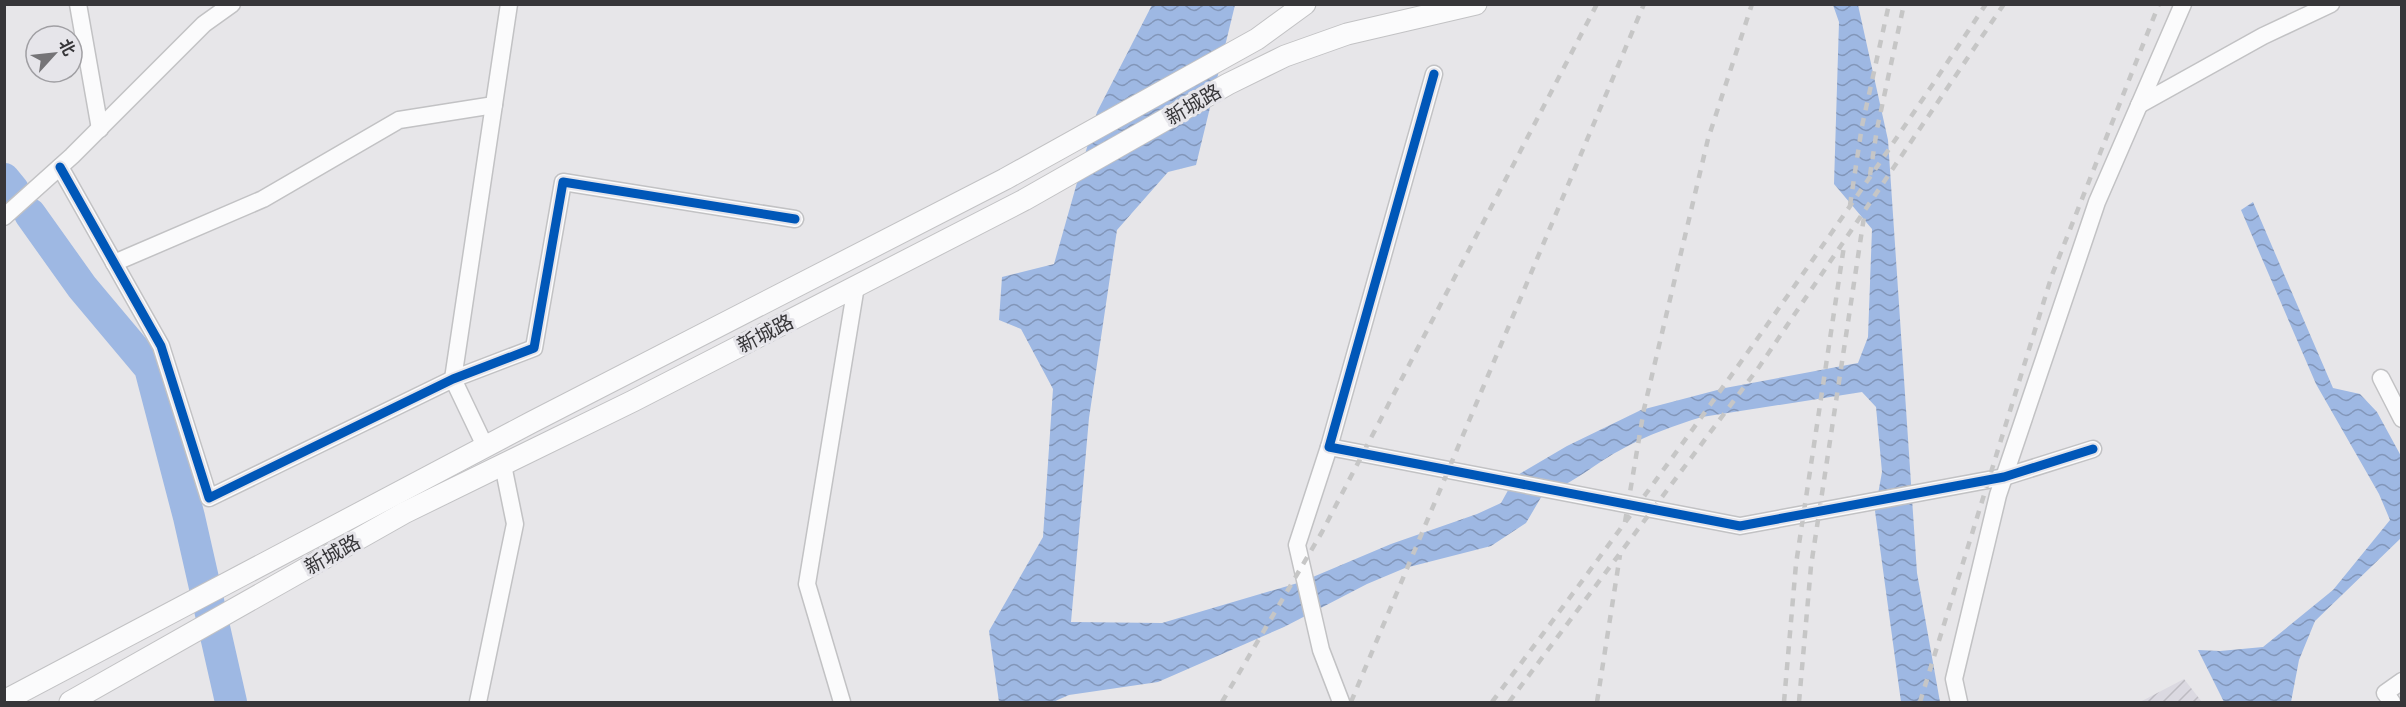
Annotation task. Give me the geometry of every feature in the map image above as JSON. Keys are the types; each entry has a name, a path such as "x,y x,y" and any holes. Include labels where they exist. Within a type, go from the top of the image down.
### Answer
{"main road":[{"name":"新城路","path":"4,701 485,446 1005,179 1257,39 1305,4"},
{"name":"新城路","path":"70,702 404,513 856,286 1069,174 1217,90 1285,56 1347,34 1476,4"}],"street":[{"path":"78,4 100,129"},
{"path":"4,217 100,129 204,24 232,4"},
{"path":"485,446 453,379 509,4"},
{"path":"1959,702 1954,679 2004,477 2097,202 2183,4"},
{"path":"2139,105 2263,36 2331,4"},
{"path":"1341,702 1321,650 1298,546 1329,447 1434,74"},
{"path":"114,263 263,199 399,120 494,105"},
{"path":"60,167 161,346 209,498 453,379 534,348 563,182 795,219"},
{"path":"842,702 807,584 856,286"},
{"path":"2381,378 2402,419"},
{"path":"1329,447 1740,526 2004,477 2092,449"},
{"path":"478,702 515,524 503,465"},
{"path":"2392,702 2385,693 2402,681"}],"shaded area":[{"path":"2184,679 2202,702 2140,702"}],"water":[{"path":"1152,5 1235,5 1196,165 1168,172 1117,230 1089,418 1071,622 1162,623 1301,582 1391,544 1477,514 1501,503 1516,476 1567,446 1641,410 1725,388 1858,363 1868,337 1872,229 1834,184 1839,22 1833,5 1858,5 1888,140 1917,573 1940,702 1901,702 1875,511 1882,472 1876,407 1862,392 1702,417 1652,435 1613,454 1565,485 1543,494 1526,523 1491,546 1405,568 1367,584 1284,627 1158,682 1069,695 1053,702 999,702 989,631 1043,537 1053,389 1021,329 999,320 1002,277 1054,264 1097,112"},
{"path":"2253,202 2333,388 2360,394 2377,412 2401,456 2401,538 2315,621 2299,660 2291,702 2224,702 2198,650 2220,651 2263,647 2333,590 2390,520 2379,494 2316,384 2241,210"}],"waterway":[{"path":"4,179 13,190"},
{"path":"30,214 82,287 150,368 189,517 231,702"}],"railway":[{"path":"1222,702 1322,532 1597,4"},
{"path":"1351,702 1644,4"},
{"path":"1625,522 1644,409 1708,139 1752,4"},
{"path":"1850,205 1862,126 1889,4"},
{"path":"1870,175 1877,129 1904,4"},
{"path":"1492,702 1806,270 1986,4"},
{"path":"1509,702 1759,367 2004,4"},
{"path":"1920,702 2052,275 2159,4"},
{"path":"1799,702 1811,566 1864,217"},
{"path":"1784,702 1796,564 1844,246"},
{"path":"1597,702 1620,555"}],"cycle path":[{"path":"1434,74 1329,447 1740,526 2004,477 2093,449"},
{"path":"60,167 161,346 209,498 453,379 534,348 563,182 795,219"}]}
